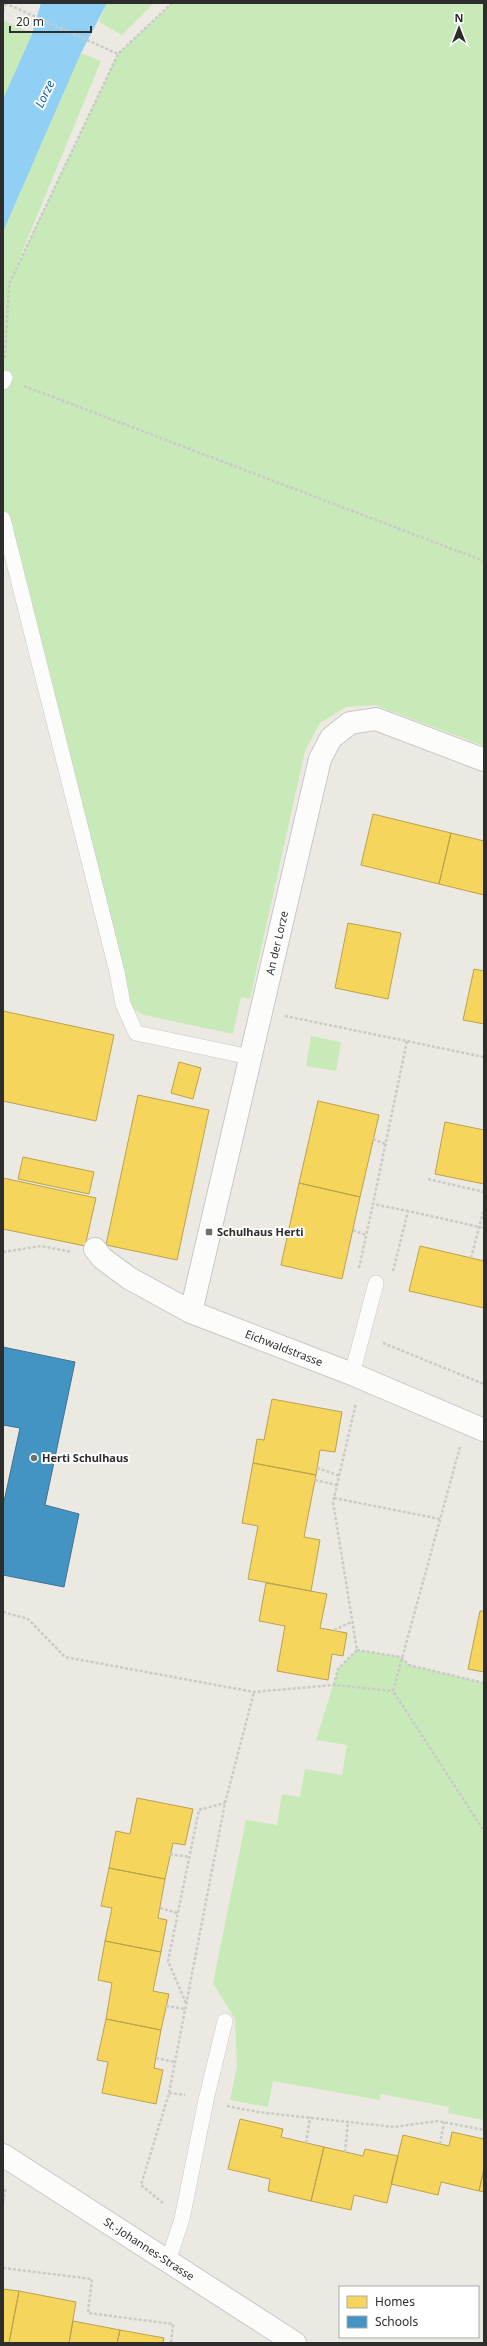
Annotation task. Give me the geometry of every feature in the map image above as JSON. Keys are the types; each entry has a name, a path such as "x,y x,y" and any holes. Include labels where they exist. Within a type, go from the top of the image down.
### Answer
{"street":[{"name":"An der Lorze","path":"191,1312 320,759 331,738 350,723 376,720 484,760"},
{"name":"Eichwaldstrasse","path":"98,1253 129,1278 191,1312 372,1382 484,1430"},
{"name":"St.-Johannes-Strasse","path":"3,2155 295,2343"}],"lane":[{"path":"3,519 113,957 123,1004 136,1033 250,1057"},
{"path":"352,1374 376,1283"},
{"path":"168,2261 182,2218 206,2100 225,2022"}],"path":[{"path":"3,11 6,3 118,54"},
{"path":"172,3 118,54 8,284 4,380 484,561"},
{"path":"262,1011 484,1057"},
{"path":"407,1041 373,1204 408,1210 484,1228"},
{"path":"373,1139 385,1144"},
{"path":"428,1179 484,1192"},
{"path":"471,1258 484,1209"},
{"path":"392,1272 408,1210"},
{"path":"353,1230 366,1235"},
{"path":"3,1252 41,1246 98,1253"},
{"path":"372,1382 383,1342 484,1384"},
{"path":"357,1398 334,1498 357,1650"},
{"path":"461,1442 401,1657 393,1691 484,1831"},
{"path":"317,1468 340,1476"},
{"path":"315,1480 338,1485"},
{"path":"334,1498 440,1519"},
{"path":"3,1612 28,1619 65,1657 254,1692 334,1685 393,1691"},
{"path":"334,1630 352,1622"},
{"path":"357,1650 401,1657 408,1665 484,1683"},
{"path":"334,1685 338,1670 357,1650"},
{"path":"182,2218 141,2184 169,2093 225,1803 254,1692"},
{"path":"186,2004 168,1961 199,1810 225,1803"},
{"path":"170,1854 189,1857"},
{"path":"160,1908 178,1913"},
{"path":"166,2006 186,2009"},
{"path":"156,2058 175,2062"},
{"path":"169,2093 193,2097"},
{"path":"226,2106 310,2118 394,2127 444,2122 484,2130"},
{"path":"306,2143 310,2118"},
{"path":"345,2152 348,2122"},
{"path":"440,2144 444,2122"},
{"path":"3,2202 7,2181"},
{"path":"3,2268 92,2279 88,2313 174,2324 171,2343"}],"green space":[{"path":"107,3 154,3 122,35 99,22"},
{"path":"172,3 484,3 484,746 375,705 346,707 320,723 305,751 250,999 241,997 233,1034 144,1015 123,1004 3,519 3,232 81,53 101,61 13,274 118,54"},
{"path":"3,20 32,34 3,99"},
{"path":"311,1036 341,1042 336,1071 306,1066"},
{"path":"357,1650 401,1657 409,1665 484,1683 484,2120 448,2113 449,2107 381,2094 380,2100 273,2081 268,2107 230,2100 237,2066 235,2019 213,1983 246,1820 277,1825 282,1794 300,1797 305,1769 342,1775 347,1745 316,1740 338,1669"}],"water":[{"name":"Lorze","path":"41,3 107,3 81,53 3,232 3,99 32,34"}],"building: Homes":[{"path":"373,814 451,833 439,884 361,865"},
{"path":"451,833 484,841 484,895 439,884"},
{"path":"348,923 401,933 388,999 335,988"},
{"path":"474,969 484,971 484,1024 463,1020"},
{"path":"3,1011 114,1035 96,1121 3,1101"},
{"path":"179,1062 201,1068 193,1099 171,1093"},
{"path":"138,1095 209,1110 177,1260 106,1245"},
{"path":"318,1101 379,1115 360,1197 299,1183"},
{"path":"445,1122 484,1130 484,1184 435,1174"},
{"path":"23,1157 94,1172 89,1194 18,1179"},
{"path":"3,1178 96,1198 85,1246 3,1229"},
{"path":"299,1183 360,1197 342,1279 281,1265"},
{"path":"420,1246 484,1261 484,1308 409,1291"},
{"path":"272,1399 342,1412 335,1452 320,1450 316,1475 253,1463 257,1439 264,1440"},
{"path":"253,1463 316,1475 304,1537 320,1540 311,1591 248,1579 258,1526 242,1523"},
{"path":"266,1583 327,1594 320,1628 347,1633 343,1656 332,1654 328,1680 277,1671 285,1626 259,1621"},
{"path":"480,1611 484,1611 484,1672 468,1669"},
{"path":"137,1798 193,1809 185,1845 173,1843 165,1879 109,1868 116,1831 130,1834"},
{"path":"109,1868 165,1879 158,1918 167,1920 161,1952 105,1941 112,1908 101,1906"},
{"path":"105,1941 161,1952 153,1991 169,1994 161,2030 106,2019 112,1983 98,1980"},
{"path":"106,2019 161,2030 154,2068 163,2070 156,2104 102,2093 108,2062 97,2060"},
{"path":"240,2119 283,2129 281,2137 324,2147 311,2201 268,2191 270,2179 228,2169"},
{"path":"452,2132 484,2139 484,2169 479,2191 441,2182 438,2195 391,2184 403,2135 449,2146"},
{"path":"324,2147 363,2156 365,2149 398,2156 387,2203 354,2195 351,2210 311,2201"},
{"path":"484,2169 484,2192 479,2191"},
{"path":"3,2289 19,2291 9,2343 3,2343"},
{"path":"19,2291 76,2302 69,2343 9,2343"},
{"path":"73,2321 120,2330 117,2343 69,2343"},
{"path":"120,2330 164,2338 163,2343 117,2343"}],"building: Schools":[{"name":"Herti Schulhaus","path":"3,1347 75,1362 45,1505 79,1514 64,1587 3,1575 3,1506 20,1428 3,1425"}],"place":[{"name":"Schulhaus Herti","path":"209,1232"},
{"name":"Herti Schulhaus","path":"34,1458"}]}
